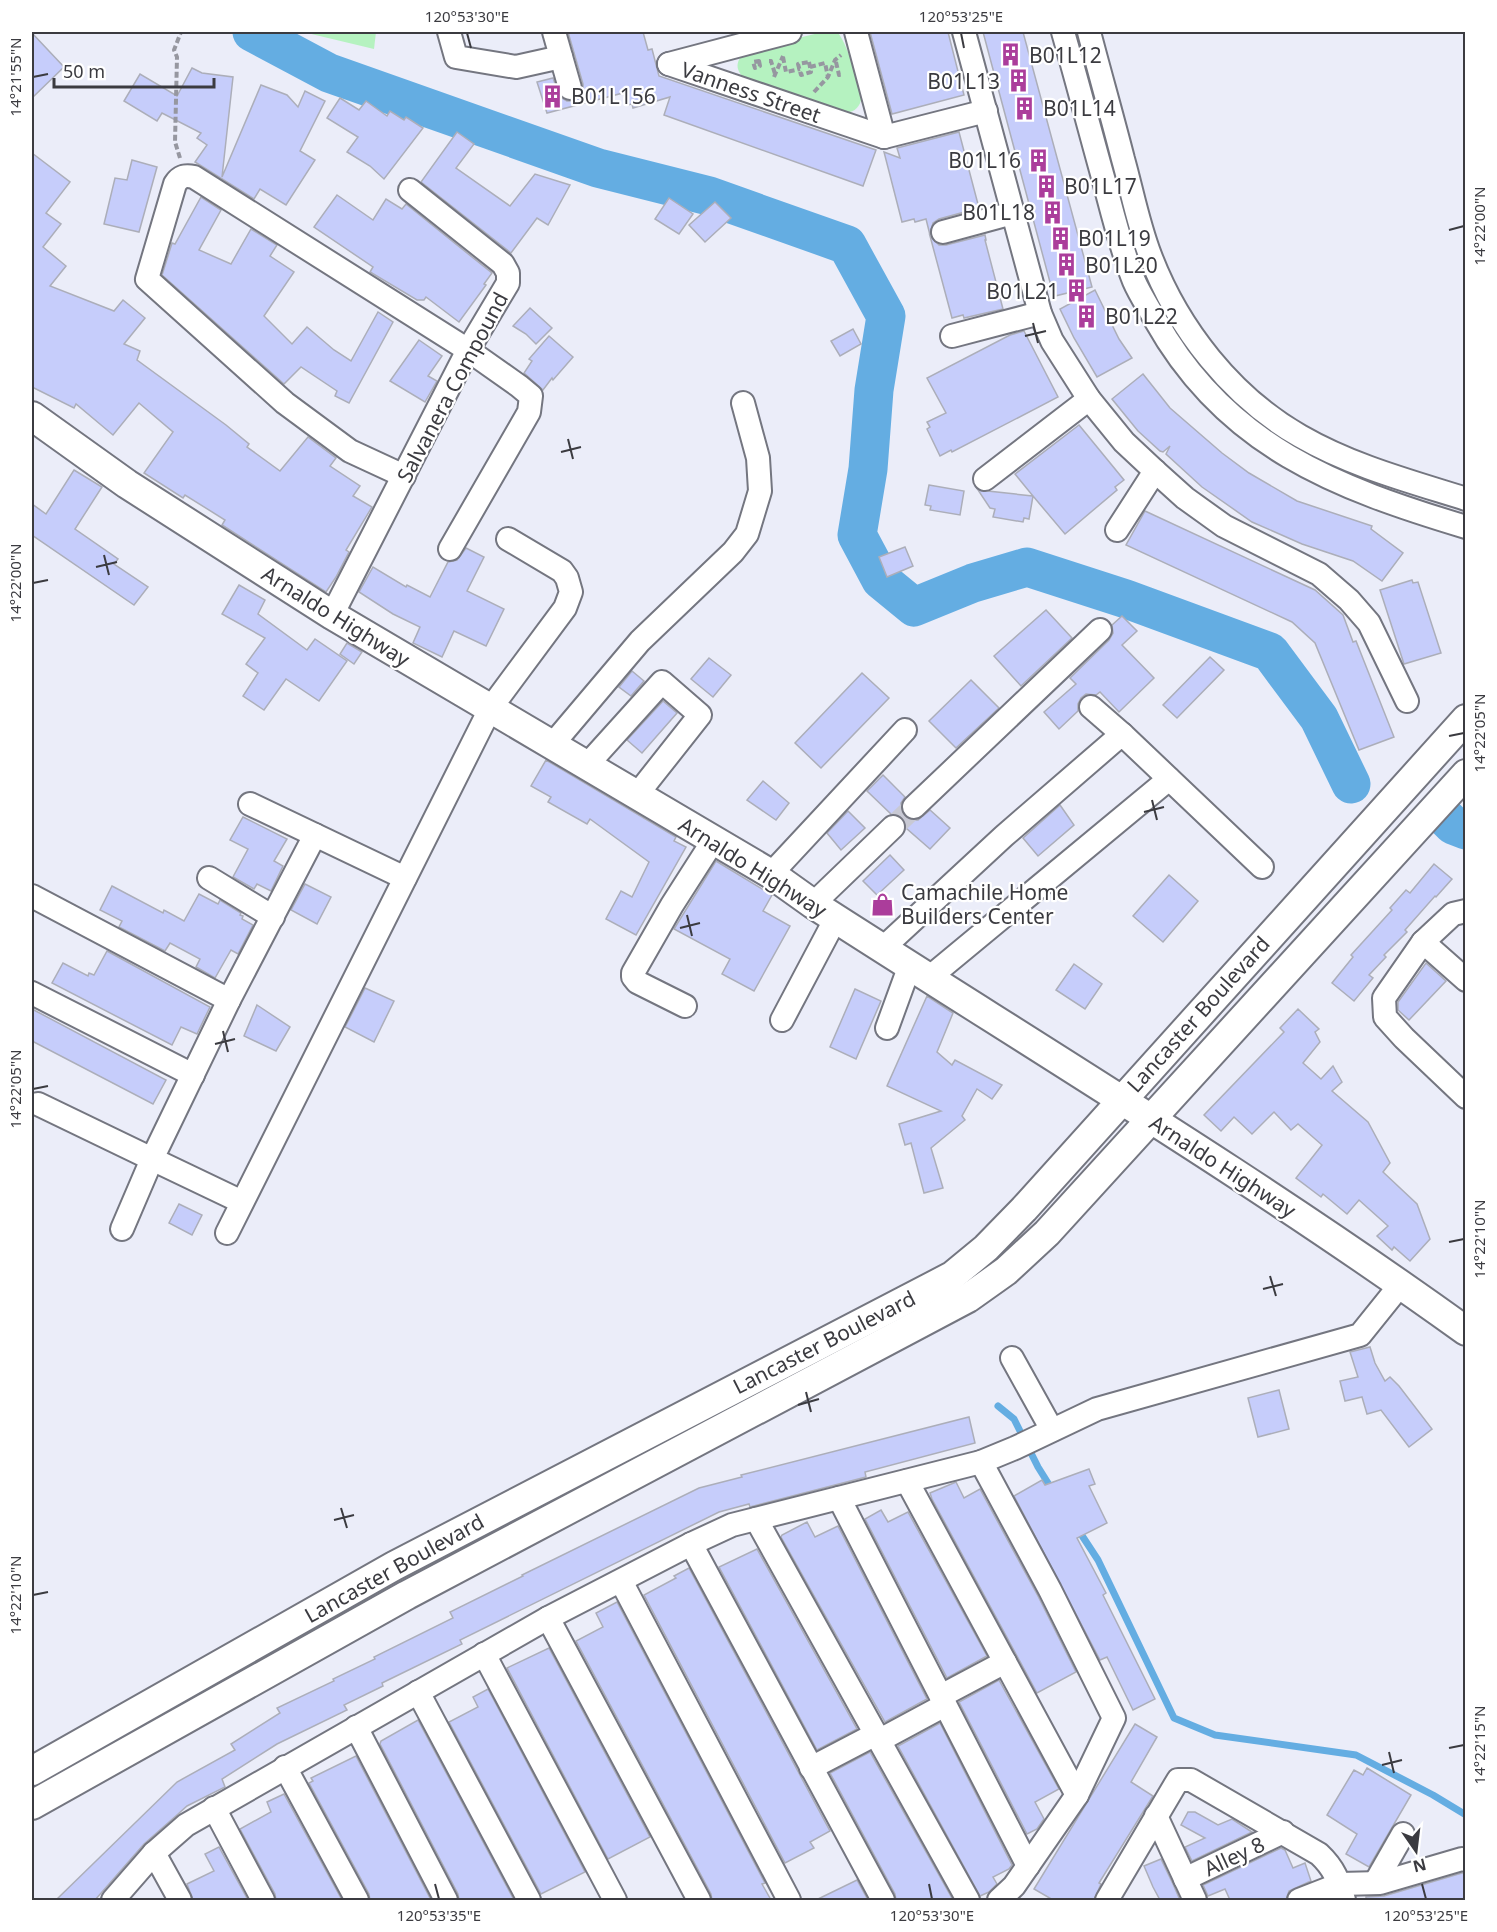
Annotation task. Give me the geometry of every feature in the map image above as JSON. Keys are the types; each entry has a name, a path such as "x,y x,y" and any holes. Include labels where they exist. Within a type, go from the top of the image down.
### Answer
{"main road":[{"name":"Arnaldo Highway","path":"37,420 127,484 332,615 713,842 771,874 825,911 1121,1099 1401,1284 1466,1331"},
{"name":"Lancaster Boulevard","path":"32,1771 394,1566 952,1276 986,1248 1024,1209 1466,719"},
{"name":"Lancaster Boulevard","path":"32,1805 407,1594 968,1298 1006,1271 1047,1233 1152,1120 1466,774"}],"street":[{"path":"449,32 456,57 516,67 561,57"},
{"path":"554,32 570,88"},
{"path":"964,32 1040,313 1052,341 1089,399 1124,442 1185,498 1224,526 1319,574 1349,600 1369,623 1407,701"},
{"path":"1063,32 1120,239 1135,282 1171,348 1200,384 1242,424 1271,447 1298,463 1383,501 1466,527"},
{"path":"1089,32 1150,255 1177,310 1197,342 1218,368 1248,398 1264,412 1302,437 1355,464 1466,499"},
{"path":"857,35 884,136 986,111"},
{"name":"Vanness Street","path":"788,40 669,64 884,136"},
{"path":"404,476 350,451 285,403 147,279 175,184 179,178 194,177 468,350 531,396 528,412 450,549"},
{"name":"Salvanera Compound","path":"332,615 468,350 508,283 508,273 503,264 410,190"},
{"path":"943,232 1013,213"},
{"path":"952,336 1040,313"},
{"path":"985,479 1089,399"},
{"path":"552,745 640,641 734,552 747,534 760,491 758,458 742,403"},
{"path":"1117,530 1155,471"},
{"path":"227,1233 490,709 565,608 571,592 567,578 562,571 508,539"},
{"path":"914,807 1100,630"},
{"path":"587,765 662,682 700,715 636,796"},
{"path":"1091,707 1262,867"},
{"path":"771,874 906,730"},
{"path":"883,948 1004,836 1122,734"},
{"path":"887,1028 920,971 1169,779"},
{"path":"250,804 405,878"},
{"path":"782,1020 825,911 893,827"},
{"path":"122,1229 152,1159 229,1000 315,835"},
{"path":"686,1006 636,982 633,973 672,905 713,842"},
{"path":"209,878 273,917"},
{"path":"32,896 229,1000"},
{"path":"1466,911 1453,914 1423,942 1384,998 1385,1017 1466,1097"},
{"path":"1423,942 1466,980"},
{"path":"32,993 193,1075"},
{"path":"38,1104 242,1202"},
{"path":"113,1900 154,1853 186,1825 548,1618 691,1544 732,1525 981,1462 1097,1408 1360,1335 1401,1284"},
{"path":"1012,1358 1052,1430"},
{"path":"981,1462 1050,1590 1114,1718 1077,1795 1014,1886 999,1900"},
{"path":"907,1481 1077,1795"},
{"path":"839,1498 1028,1866"},
{"path":"756,1519 968,1900"},
{"path":"691,1544 883,1900"},
{"path":"621,1581 789,1900"},
{"path":"548,1618 699,1900"},
{"path":"484,1654 615,1900"},
{"path":"812,1768 878,1737 943,1701 1005,1662"},
{"path":"418,1692 529,1900"},
{"path":"356,1727 446,1900"},
{"path":"285,1767 357,1900"},
{"path":"1114,1897 1156,1816 1178,1780 1191,1780 1283,1832 1329,1863 1342,1892"},
{"path":"214,1808 263,1900"},
{"path":"1156,1816 1195,1900"},
{"name":"Alley 8","path":"1185,1879 1283,1832"},
{"path":"1375,1883 1403,1834"},
{"path":"154,1853 180,1900"},
{"path":"1299,1900 1380,1883 1462,1859 1466,1860"}],"path":[{"path":"181,32 174,50 177,57 175,142 186,176"},
{"path":"799,108 828,77 835,60 857,35"},
{"path":"764,96 783,57 788,40"},
{"path":"783,57 786,72 800,69 801,75 811,72 810,67 825,63 828,77"},
{"path":"835,60 839,75 843,74"},
{"path":"759,63 771,61 775,75"}],"green space":[{"path":"303,32 376,32 374,49"},
{"path":"823,32 837,32 852,64 861,100 859,106 852,111 843,113 746,79 739,71 739,60 749,50"}],"building":[{"path":"568,32 643,32 648,50 652,49 659,76 876,150 863,186 664,115 670,97 633,108 632,104 627,105 623,93 547,113 537,82 553,78 560,97 567,101 579,98 583,92 583,84"},
{"path":"870,32 948,32 964,95 892,114"},
{"path":"983,32 1023,32 1092,287 1055,296"},
{"path":"32,33 64,67 32,98"},
{"path":"192,68 202,73 233,77 222,177 261,85 287,95 298,107 305,91 325,101 300,151 315,160 286,205 260,189 254,199 195,162 207,145 197,138 201,133 162,113 157,121 124,101 140,74 177,96"},
{"path":"340,98 359,110 366,101 387,116 390,111 404,120 406,117 423,128 384,179 370,166 347,152 358,137 327,118"},
{"path":"457,132 474,144 456,168 510,206 535,174 570,185 548,225 537,218 511,253 421,182"},
{"path":"959,132 979,208 939,219 933,223 930,235 926,219 902,222 884,152 900,158 897,148"},
{"path":"32,153 70,182 46,213 61,224 43,247 66,266 50,286 114,311 123,300 145,318 124,344 140,351 137,360 226,425 249,444 247,447 280,471 308,437 336,458 330,466 360,486 353,496 372,507 346,550 349,552 326,592 222,525 225,520 185,495 183,498 144,473 173,432 139,403 113,435 76,404 74,408 32,387"},
{"path":"132,160 157,167 139,232 104,224 115,178 127,180"},
{"path":"337,195 373,220 386,199 402,209 406,204 492,273 459,322 426,297 424,300 417,300 370,272 373,267 314,227"},
{"path":"201,197 221,210 199,250 231,264 251,229 277,245 270,256 294,272 264,316 292,344 307,327 351,361 378,312 393,322 349,403 335,396 337,391 301,367 284,384 162,275 172,243 175,244"},
{"path":"669,198 693,214 679,234 655,219"},
{"path":"715,202 731,218 705,242 689,225"},
{"path":"985,235 1003,309 964,318 963,315 952,318 930,236 939,245 946,245"},
{"path":"1095,290 1119,339 1132,358 1097,377 1060,309"},
{"path":"530,308 552,328 536,344 513,326"},
{"path":"853,329 861,344 840,356 831,341"},
{"path":"1024,331 1058,397 940,456 927,429 930,427 927,422 946,413 927,378 1010,335"},
{"path":"549,336 573,357 543,390 524,373 532,361 529,359"},
{"path":"419,340 442,356 428,376 437,381 425,402 390,381"},
{"path":"1143,374 1170,408 1249,473 1297,501 1372,526 1371,529 1403,553 1382,581 1353,561 1302,544 1252,522 1202,487 1166,454 1170,446 1163,452 1160,451 1138,431 1112,399"},
{"path":"1079,425 1124,480 1115,487 1117,490 1065,534 1015,474"},
{"path":"74,470 102,487 75,529 118,559 114,564 148,587 134,605 32,535 32,504 46,514"},
{"path":"929,485 964,491 960,515 930,510 931,506 925,505"},
{"path":"978,490 1033,496 1029,519 1024,518 1023,522 993,517 995,509 990,508"},
{"path":"1145,511 1315,590 1343,615 1353,642 1356,641 1394,737 1359,750 1315,643 1292,622 1126,545"},
{"path":"905,547 913,566 887,577 879,557"},
{"path":"466,548 484,557 467,591 504,609 486,646 454,631 442,657 413,643 420,627 393,614 359,592 373,567 406,587 407,585 430,597 448,562 457,560"},
{"path":"1412,580 1413,583 1418,582 1441,653 1404,664 1380,590"},
{"path":"239,585 265,600 258,614 307,650 315,639 347,661 319,701 286,679 264,710 243,696 258,673 246,664 265,638 222,614"},
{"path":"1046,610 1072,638 1021,686 994,656"},
{"path":"1122,616 1137,631 1122,645 1154,678 1119,712 1100,692 1096,695 1086,694 1078,704 1078,711 1059,729 1044,712 1076,684 1070,678 1109,640 1113,633 1112,625"},
{"path":"347,643 362,652 354,664 340,654"},
{"path":"1210,657 1224,670 1177,718 1163,705"},
{"path":"709,658 731,675 713,697 691,679"},
{"path":"632,671 644,681 631,696 619,687"},
{"path":"862,673 889,698 821,768 795,743"},
{"path":"971,680 999,708 956,748 929,721"},
{"path":"663,701 677,713 642,753 627,740"},
{"path":"546,760 676,837 674,841 686,847 636,935 606,919 621,891 632,897 649,862 590,819 587,824 548,802 551,797 531,786"},
{"path":"883,775 905,797 901,803 901,810 905,817 918,820 930,810 950,828 930,849 906,828 902,817 891,814 867,791"},
{"path":"763,781 789,803 776,820 747,800"},
{"path":"1060,805 1074,825 1038,856 1023,838"},
{"path":"848,811 865,828 841,850 827,833"},
{"path":"243,817 287,839 274,861 283,866 271,891 257,884 254,889 233,877 248,849 230,840"},
{"path":"890,855 904,870 877,895 863,881"},
{"path":"716,861 772,895 763,911 790,926 754,991 722,974 730,959 674,929"},
{"path":"1434,864 1452,879 1405,930 1407,932 1384,955 1386,957 1369,975 1373,978 1354,1001 1332,983 1353,957 1351,955 1392,910 1390,908 1406,890 1410,893"},
{"path":"1169,875 1198,901 1163,942 1133,916"},
{"path":"305,884 331,897 317,924 291,910"},
{"path":"112,886 163,913 164,910 184,921 199,894 218,904 220,900 241,913 242,919 253,925 238,954 231,950 215,978 196,967 200,959 170,943 165,951 119,927 122,921 100,910"},
{"path":"107,951 210,1007 197,1034 181,1027 172,1045 52,983 63,963 88,976 89,973 94,975"},
{"path":"1426,963 1446,981 1409,1020 1398,1010 1398,1002"},
{"path":"1074,964 1102,984 1085,1009 1056,990"},
{"path":"365,988 394,1001 374,1042 345,1027"},
{"path":"855,989 881,1001 856,1059 830,1047"},
{"path":"927,996 953,1013 937,1052 952,1065 955,1060 1002,1085 992,1099 977,1089 962,1116 965,1120 931,1148 943,1188 924,1193 911,1143 905,1145 899,1124 941,1111 887,1086"},
{"path":"257,1005 290,1027 276,1051 244,1036"},
{"path":"32,1009 166,1080 153,1104 32,1041"},
{"path":"1298,1009 1319,1029 1315,1032 1320,1042 1303,1063 1321,1079 1333,1066 1342,1082 1332,1091 1368,1122 1390,1163 1383,1172 1417,1204 1430,1239 1410,1261 1394,1247 1392,1250 1377,1236 1388,1226 1359,1200 1347,1214 1323,1194 1321,1197 1296,1178 1322,1145 1298,1124 1291,1130 1274,1112 1252,1134 1234,1117 1221,1131 1204,1115 1284,1032 1280,1028"},
{"path":"179,1204 202,1215 192,1235 169,1223"},
{"path":"1370,1347 1375,1363 1385,1381 1390,1377 1399,1386 1432,1429 1409,1447 1381,1410 1367,1414 1362,1397 1345,1401 1340,1381 1358,1377 1350,1352"},
{"path":"1279,1390 1289,1429 1258,1437 1248,1398"},
{"path":"969,1417 975,1443 865,1472 866,1477 750,1507 749,1504 719,1512 460,1640 462,1644 382,1683 383,1686 344,1705 347,1710 277,1744 222,1779 225,1787 187,1806 144,1844 95,1900 56,1900 177,1782 235,1750 231,1744 280,1713 277,1708 334,1681 333,1679 375,1659 374,1657 453,1618 450,1612 699,1488 742,1477 741,1475"},
{"path":"1089,1469 1095,1484 1089,1486 1107,1523 1077,1538 1106,1593 1103,1595 1155,1699 1133,1710 1107,1657 1100,1660 1014,1496 1042,1480 1045,1485"},
{"path":"956,1482 964,1498 980,1489 1076,1672 1037,1693 932,1499 930,1493"},
{"path":"881,1510 888,1522 908,1512 987,1656 947,1678 865,1519"},
{"path":"807,1522 815,1537 838,1526 927,1699 885,1722 781,1537"},
{"path":"757,1549 857,1729 817,1750 719,1567"},
{"path":"689,1568 830,1831 810,1842 814,1848 785,1863 644,1595 676,1578 674,1576"},
{"path":"617,1602 765,1883 762,1884 771,1900 712,1900 711,1894 576,1641 603,1627 596,1613"},
{"path":"549,1648 650,1837 608,1859 507,1668"},
{"path":"999,1680 1059,1789 1035,1802 1044,1819 1037,1829 1027,1834 959,1702"},
{"path":"488,1689 585,1872 541,1894 449,1722 478,1707 473,1697"},
{"path":"418,1720 514,1900 459,1900 458,1894 380,1744 381,1741"},
{"path":"940,1723 1012,1865 993,1877 997,1884 989,1892 980,1896 898,1746"},
{"path":"1135,1724 1157,1737 1131,1782 1153,1796 1099,1883 1101,1884 1094,1900 1053,1900 1034,1889"},
{"path":"870,1752 953,1900 896,1900 895,1894 830,1773"},
{"path":"356,1756 431,1900 370,1900 369,1894 309,1783 313,1781 311,1778"},
{"path":"1367,1768 1411,1795 1369,1867 1346,1854 1357,1834 1327,1815 1354,1770 1363,1775"},
{"path":"284,1794 342,1900 276,1900 275,1894 240,1829 271,1812 267,1802"},
{"path":"1188,1812 1195,1812 1218,1825 1232,1819 1252,1832 1192,1861 1185,1847 1205,1838 1181,1825"},
{"path":"219,1847 248,1900 193,1900 187,1884 214,1871 205,1854"},
{"path":"1281,1848 1285,1850 1293,1868 1305,1863 1311,1881 1289,1891 1286,1900 1230,1900 1225,1889 1208,1896 1203,1885"},
{"path":"1161,1859 1180,1900 1160,1900 1153,1887 1144,1866"},
{"path":"1466,1873 1466,1900 1366,1900 1366,1897 1384,1896"},
{"path":"857,1880 868,1900 816,1900"}],"waterway":[{"path":"252,32 329,73 598,168 709,196 847,245 886,316 874,390 868,469 857,535 881,580 914,607 973,583 1027,567 1126,599 1270,652 1319,718 1351,784"},
{"path":"1442,814 1453,825 1466,830"},
{"path":"998,1406 1014,1419 1053,1491"},
{"path":"1077,1528 1098,1560 1174,1718 1215,1735 1356,1755 1466,1815"}],"tunnel":[{"path":"893,827 914,807"}],"place":[{"name":"B01L12","path":"1011,55"},
{"name":"B01L13","path":"1018,81"},
{"name":"B01L156","path":"553,96"},
{"name":"B01L14","path":"1025,108"},
{"name":"B01L16","path":"1039,160"},
{"name":"B01L17","path":"1046,186"},
{"name":"B01L18","path":"1053,212"},
{"name":"B01L19","path":"1060,238"},
{"name":"B01L20","path":"1067,265"},
{"name":"B01L21","path":"1077,291"},
{"name":"B01L22","path":"1087,316"},
{"name":"Camachile Home Builders Center","path":"883,904"}]}
